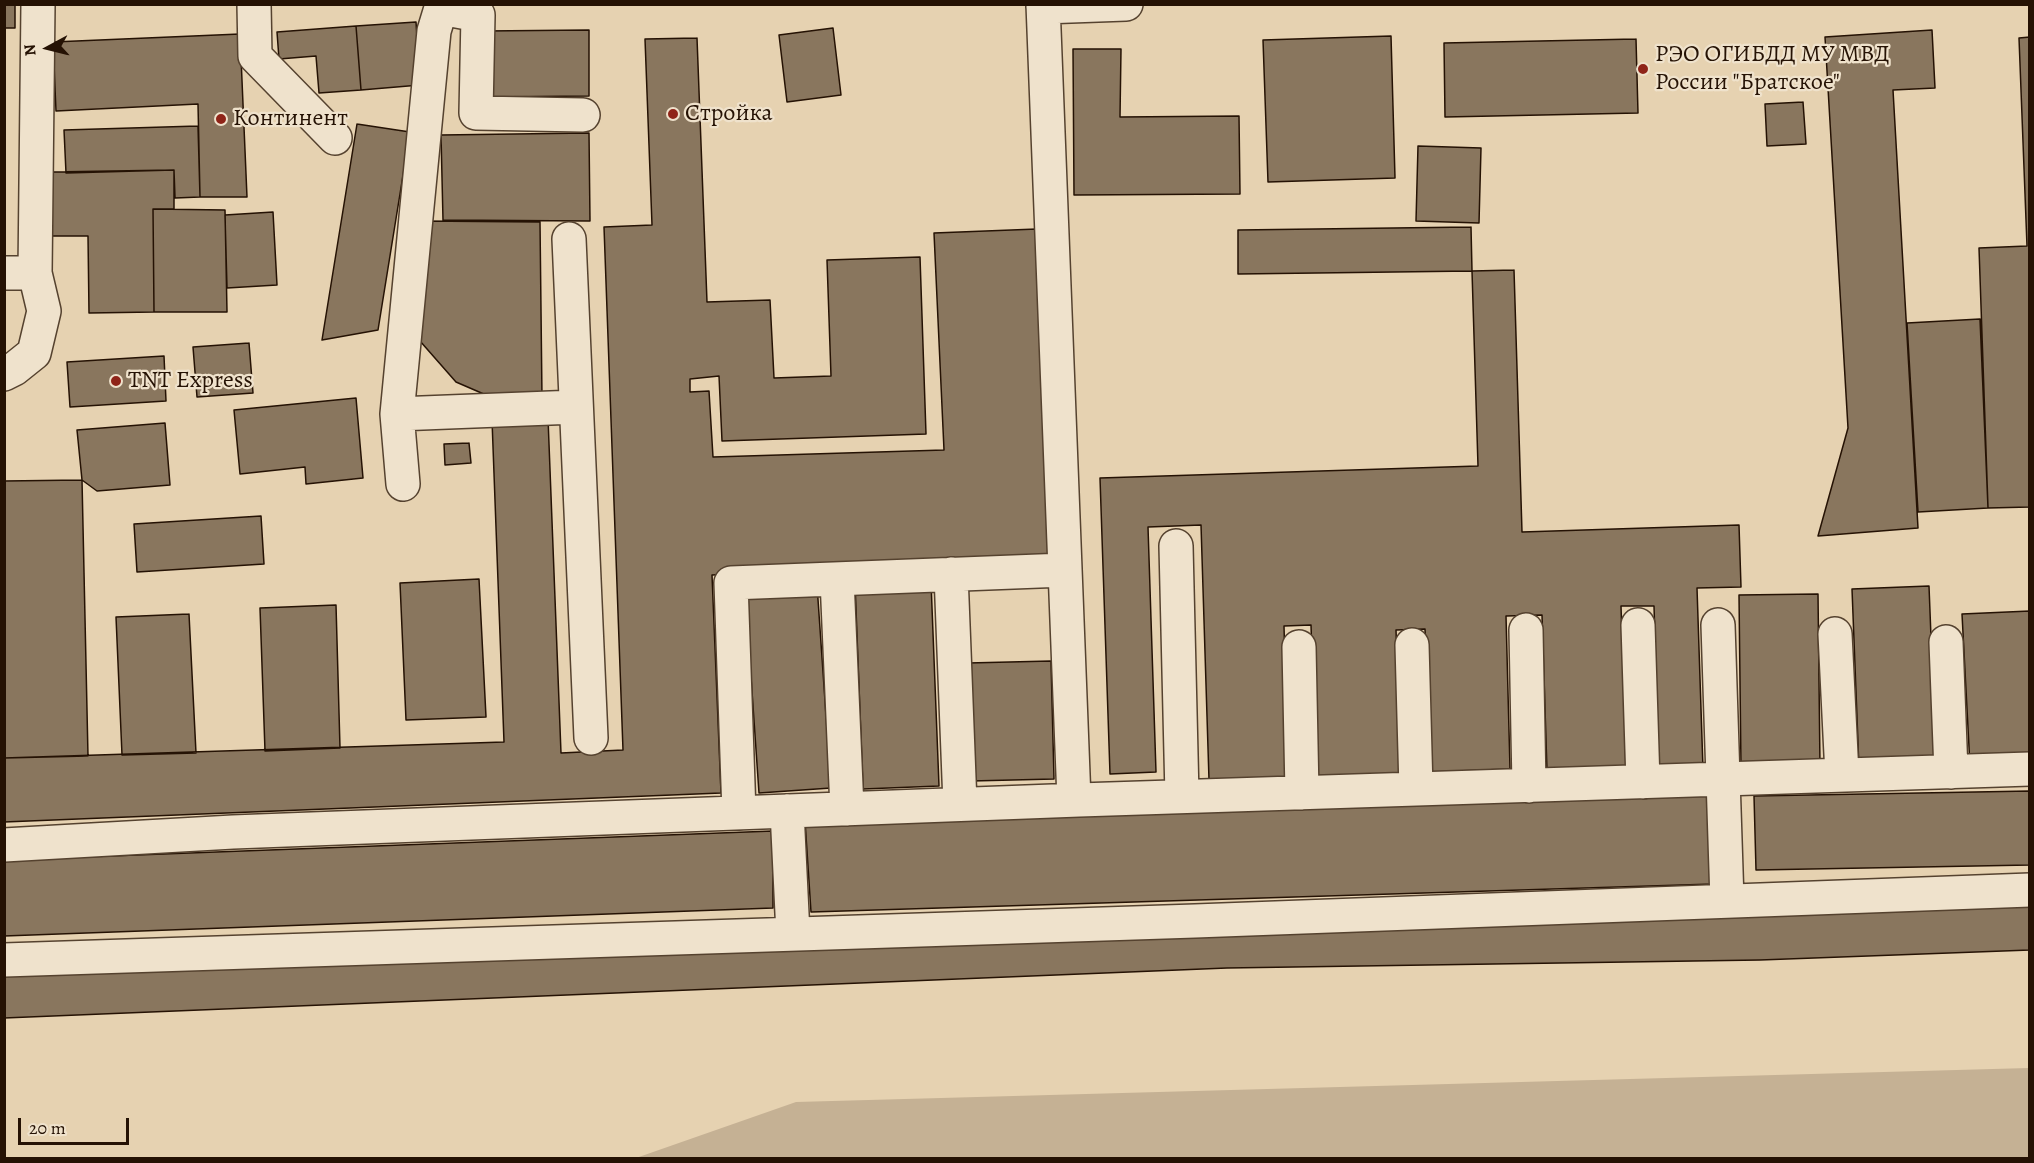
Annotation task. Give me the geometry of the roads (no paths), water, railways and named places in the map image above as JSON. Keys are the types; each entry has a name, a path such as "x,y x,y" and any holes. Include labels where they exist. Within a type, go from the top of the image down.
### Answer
{"lane":[{"path":"4,374 34,353 44,311 20,273 38,4"},
{"path":"254,4 255,56 335,138"},
{"path":"1074,800 1043,6 1126,4"},
{"path":"403,484 397,414 434,31 441,8 485,11 476,113 583,115"},
{"path":"569,239 591,738"},
{"path":"397,414 576,407"},
{"path":"1176,546 1182,796"},
{"path":"739,813 731,583 1065,570"},
{"path":"951,574 960,804"},
{"path":"837,579 846,809"},
{"path":"1638,625 1643,782"},
{"path":"1718,625 1727,901"},
{"path":"1526,630 1529,786"},
{"path":"1835,634 1842,776"},
{"path":"1946,642 1951,772"},
{"path":"1412,645 1416,789"},
{"path":"1299,647 1302,793"},
{"path":"4,845 232,832 960,804 2030,770"},
{"path":"787,811 793,934"},
{"path":"4,960 2030,890"}],"place":[{"name":"РЭО ОГИБДД МУ МВД России \"Братское\"","path":"1643,69"},
{"name":"Стройка","path":"673,114"},
{"name":"Континент","path":"221,119"},
{"name":"TNT Express","path":"116,381"}]}
